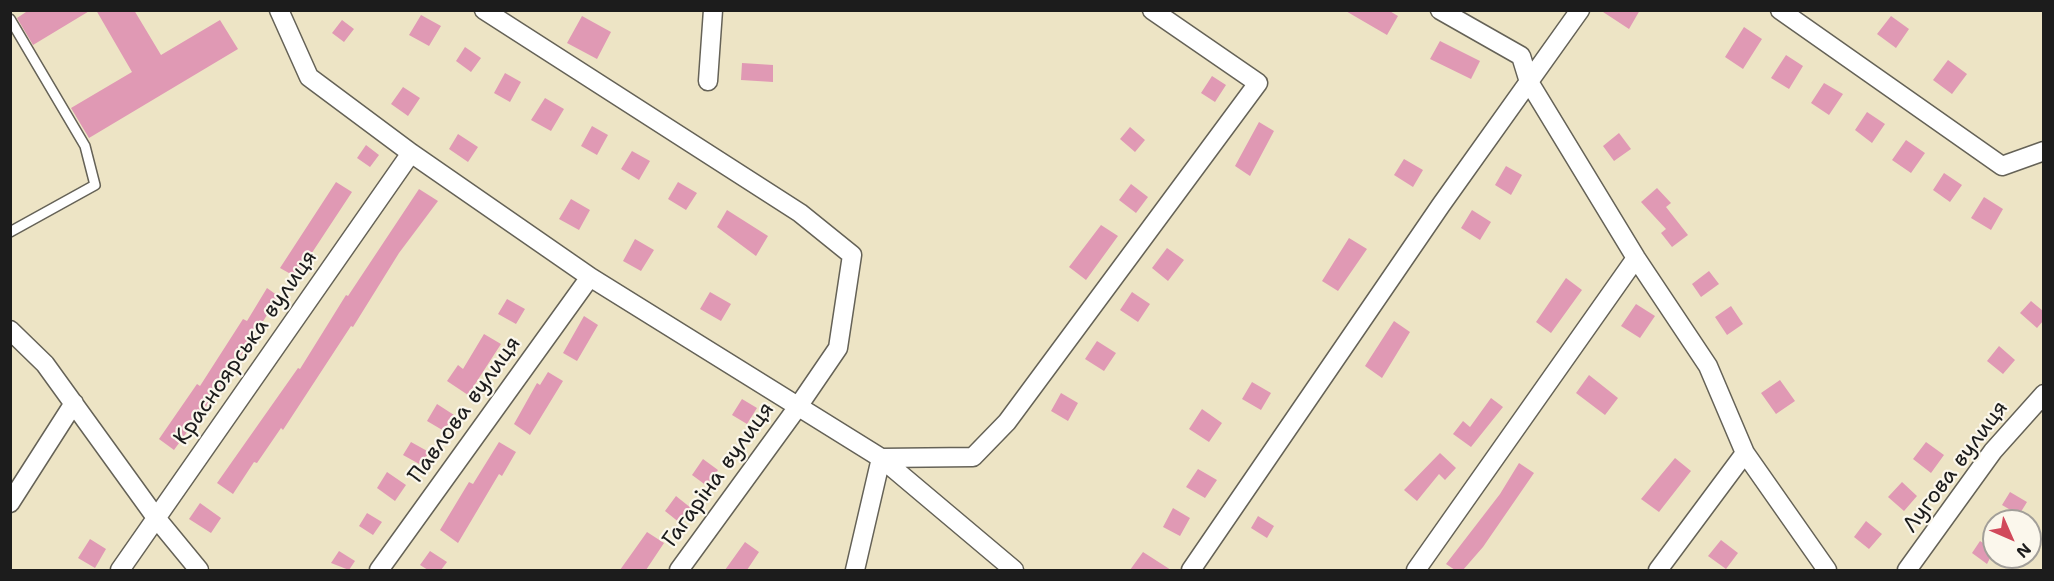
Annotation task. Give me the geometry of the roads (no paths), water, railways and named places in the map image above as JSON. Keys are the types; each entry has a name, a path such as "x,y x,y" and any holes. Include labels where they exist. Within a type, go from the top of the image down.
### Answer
{"street":[{"path":"279,10 309,77 411,153 590,277 797,408 881,458 1014,570"},
{"path":"484,10 510,29 514,10"},
{"path":"708,81 713,10"},
{"path":"881,458 973,457 1007,422 1258,83 1152,10"},
{"path":"1440,10 1521,56 1529,82 1636,258 1708,366 1745,453 1827,570"},
{"path":"1191,570 1441,206 1580,10"},
{"path":"1780,10 2002,166 2043,151"},
{"name":"Гагаріна вулиця","path":"510,29 800,213 852,255 838,348 679,570"},
{"name":"Красноярська вулиця","path":"120,570 411,153"},
{"path":"1416,570 1636,258"},
{"name":"Павлова вулиця","path":"379,570 590,277"},
{"path":"10,330 45,364 157,519 199,570"},
{"name":"Лугова вулиця","path":"1907,570 1993,452 2043,394"},
{"path":"10,503 74,403"},
{"path":"1658,570 1745,453"},
{"path":"855,570 881,458"}],"lane":[{"path":"10,19 85,146 95,185 10,232"}]}
